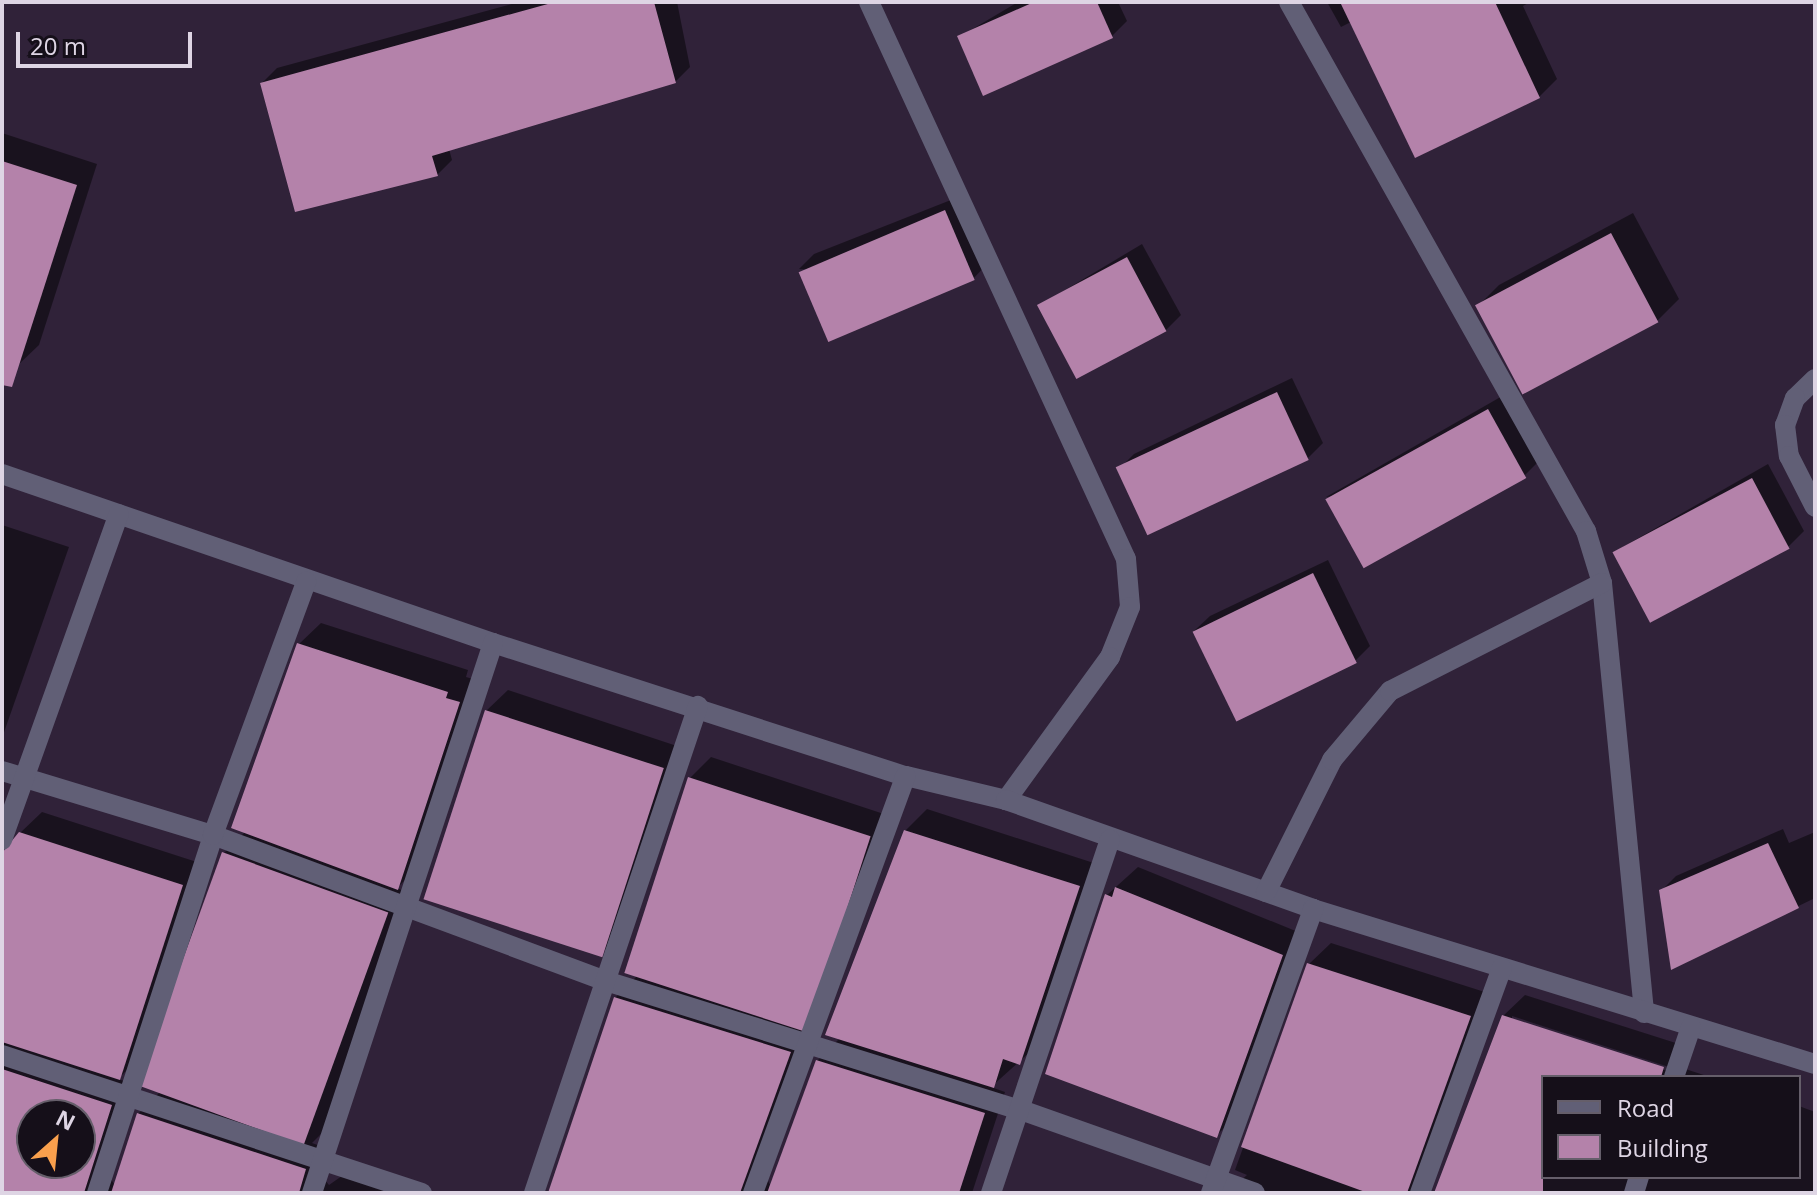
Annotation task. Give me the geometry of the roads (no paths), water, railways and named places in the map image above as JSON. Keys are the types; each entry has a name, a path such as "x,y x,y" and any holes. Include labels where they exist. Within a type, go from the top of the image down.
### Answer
{"street":[{"path":"869,2 1126,559 1130,607 1110,657 1006,800"},
{"path":"1289,2 1586,531 1602,583 1644,1013"},
{"path":"1815,379 1795,398 1785,425 1789,456 1815,507"},
{"path":"2,474 306,582 493,643 698,706 906,776 1006,800 1313,909 1815,1064"},
{"path":"2,840 119,514"},
{"path":"97,1193 213,835 306,582"},
{"path":"1266,892 1332,760 1390,691 1602,583"},
{"path":"312,1193 411,905 493,643"},
{"path":"534,1193 609,982 698,706"},
{"path":"2,771 213,835 411,905 609,982 1021,1110 1214,1186 1255,1193"},
{"path":"753,1193 906,776"},
{"path":"991,1193 1110,839"},
{"path":"1214,1186 1313,909"},
{"path":"1420,1193 1502,968"},
{"path":"1675,1075 1691,1027"},
{"path":"2,1055 422,1193"}]}
